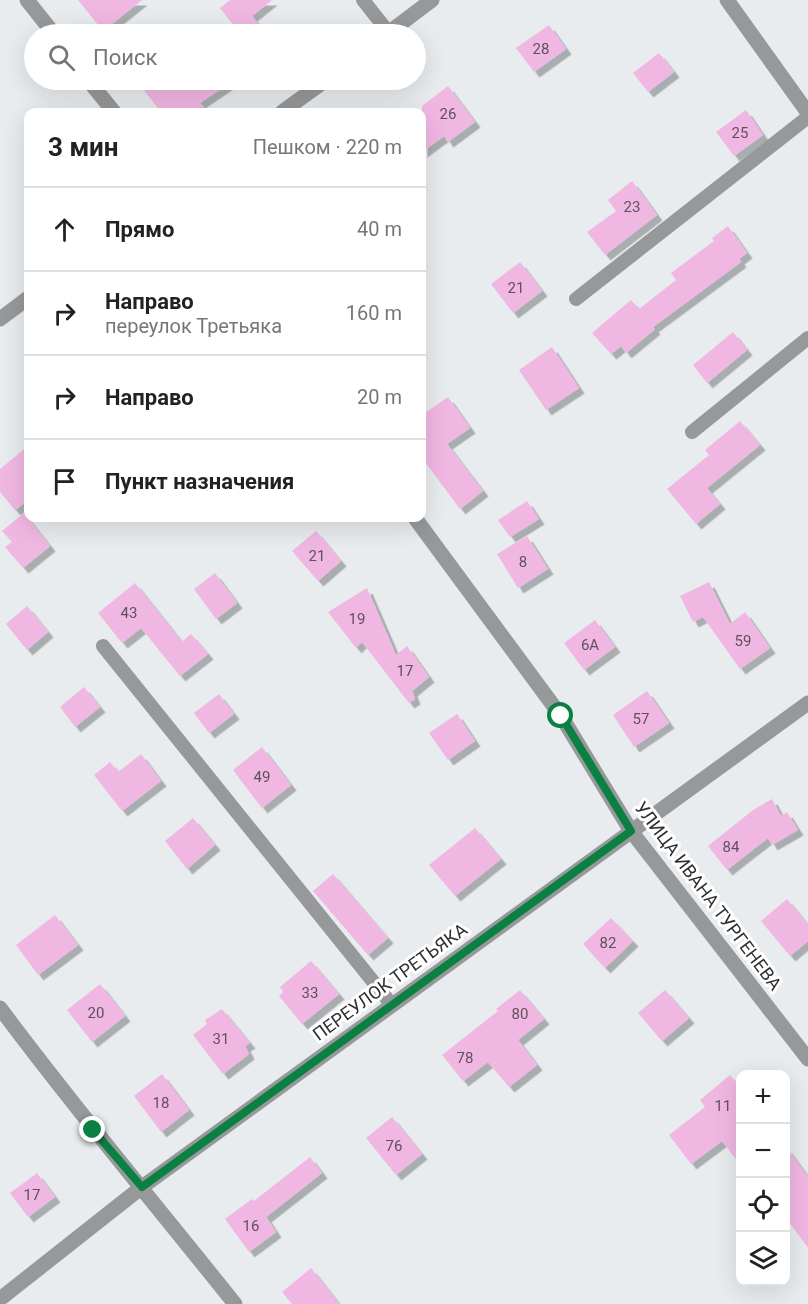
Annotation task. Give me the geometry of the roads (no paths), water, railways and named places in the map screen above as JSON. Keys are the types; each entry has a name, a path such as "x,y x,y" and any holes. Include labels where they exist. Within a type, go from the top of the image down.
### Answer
{"street":[{"path":"27,0 46,24"},
{"path":"401,24 432,0"},
{"path":"727,0 808,115"},
{"path":"96,90 111,108"},
{"path":"288,108 312,90"},
{"path":"0,319 24,301"},
{"name":"УЛИЦА ИВАНА ТУРГЕНЕВА","path":"418,522 561,716 631,831 808,1059"},
{"name":"ПЕРЕУЛОК ТРЕТЬЯКА","path":"0,1299 142,1187 808,703"},
{"path":"0,1008 66,1096 235,1304"}],"lane":[{"path":"363,0 381,24"},
{"path":"576,299 808,115"},
{"path":"692,432 808,338"},
{"path":"103,646 392,1005"}]}
